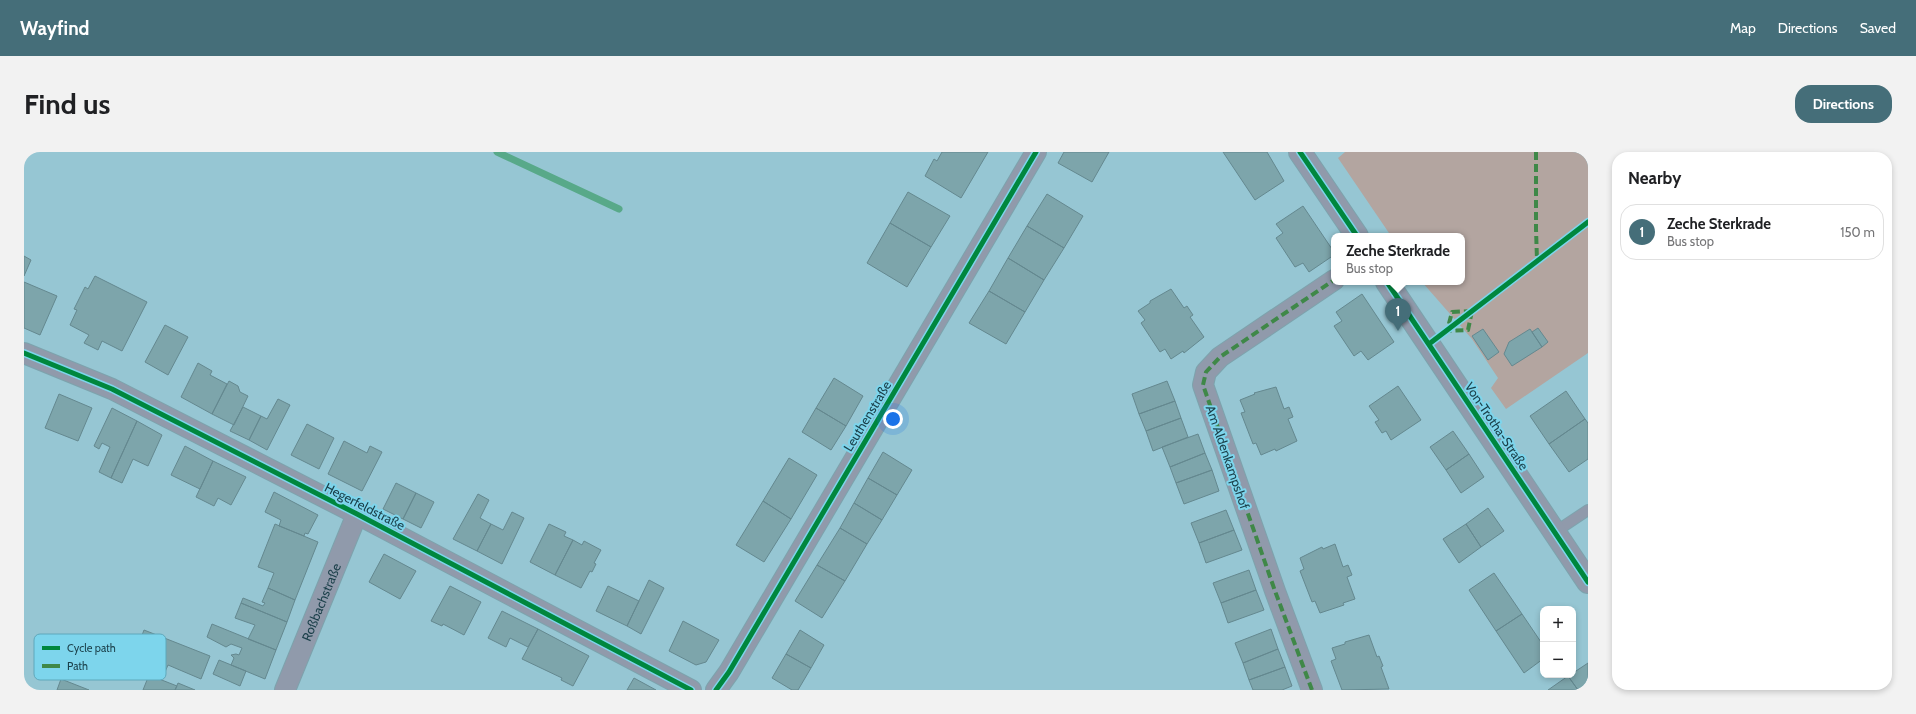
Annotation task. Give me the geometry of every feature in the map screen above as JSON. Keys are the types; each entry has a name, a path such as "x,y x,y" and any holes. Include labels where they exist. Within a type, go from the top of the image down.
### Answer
{"street":[{"name":"Leuthenstraße","path":"716,690 1036,152"},
{"path":"1300,152 1355,233"},
{"name":"Am Aldenkampshof","path":"1312,690 1275,591 1203,385 1206,372 1220,357 1331,282"},
{"name":"Von-Trotha-Straße","path":"1389,285 1588,582"},
{"name":"Hegerfeldstraße","path":"24,353 112,389 357,514 691,690"},
{"name":"Roßbachstraße","path":"285,690 357,514"}],"lane":[{"path":"1555,532 1588,510"}],"shaded area":[{"path":"1345,152 1588,152 1588,353 1506,409 1491,388 1498,378 1472,339 1425,285 1465,285 1465,233 1389,233 1338,158"}],"building":[{"path":"942,152 988,152 961,198 925,176 934,159 937,161"},
{"path":"1064,152 1109,152 1092,182 1058,163"},
{"path":"1223,152 1267,152 1284,181 1255,200"},
{"path":"908,192 950,216 931,247 890,223"},
{"path":"1047,194 1083,216 1064,248 1027,226"},
{"path":"1303,206 1331,248 1331,257 1309,272 1303,263 1295,267 1276,238 1283,233 1276,224"},
{"path":"890,223 931,247 907,287 867,263"},
{"path":"1027,226 1064,248 1044,280 1008,258"},
{"path":"24,256 31,260 24,276"},
{"path":"1008,258 1044,280 1025,312 989,291"},
{"path":"95,276 147,302 122,351 102,341 98,350 84,343 89,335 70,325 77,310 74,309 85,287 88,289"},
{"path":"24,282 57,296 40,335 24,328"},
{"path":"1171,289 1184,308 1187,306 1193,315 1190,317 1204,337 1184,353 1183,351 1171,359 1165,349 1160,352 1141,323 1145,320 1138,311 1150,303 1150,301"},
{"path":"989,291 1025,312 1006,344 969,323"},
{"path":"1362,294 1394,342 1368,360 1361,351 1354,356 1334,326 1342,321 1336,312"},
{"path":"165,325 188,337 168,375 145,362"},
{"path":"1538,328 1548,342 1542,347 1532,332"},
{"path":"1483,329 1499,352 1488,360 1472,336"},
{"path":"1530,329 1542,347 1512,366 1504,354 1509,342"},
{"path":"198,363 212,371 210,375 227,384 212,414 181,397"},
{"path":"834,378 863,396 846,426 816,408"},
{"path":"229,381 238,386 240,392 248,396 234,425 212,414"},
{"path":"1167,381 1175,401 1139,414 1132,394"},
{"path":"1398,386 1421,420 1391,440 1386,431 1382,433 1375,422 1379,420 1369,406"},
{"path":"1276,387 1284,409 1289,407 1293,417 1288,419 1297,441 1276,451 1275,449 1261,455 1256,443 1253,444 1241,413 1245,412 1240,400 1255,394 1254,393"},
{"path":"1566,391 1585,419 1549,444 1530,416"},
{"path":"59,394 92,408 78,441 45,428"},
{"path":"278,399 290,405 267,450 249,440 261,416 267,419"},
{"path":"1175,401 1181,418 1146,431 1139,414"},
{"path":"243,407 261,416 249,440 230,431"},
{"path":"112,408 137,421 111,478 99,472 110,447 102,443 99,449 94,446"},
{"path":"816,408 846,426 831,450 802,432"},
{"path":"1181,418 1188,437 1153,451 1146,431"},
{"path":"1585,419 1588,423 1588,459 1569,472 1549,444"},
{"path":"137,421 162,435 148,466 133,459 122,483 111,478"},
{"path":"307,424 334,438 319,469 291,455"},
{"path":"1453,431 1469,454 1446,470 1430,447"},
{"path":"1198,434 1205,453 1170,467 1162,447"},
{"path":"344,441 367,453 370,446 382,452 362,491 328,474"},
{"path":"185,446 213,461 200,489 171,475"},
{"path":"883,452 912,470 897,495 868,478"},
{"path":"1205,453 1212,470 1176,483 1170,467"},
{"path":"1469,454 1484,477 1461,493 1446,470"},
{"path":"789,458 817,475 791,519 763,501"},
{"path":"213,461 246,477 231,505 218,498 214,506 196,497"},
{"path":"1212,470 1219,491 1184,504 1176,483"},
{"path":"868,478 897,495 882,520 854,503"},
{"path":"396,483 416,493 403,519 383,509"},
{"path":"274,492 318,515 308,534 305,533 304,536 279,526 281,520 265,512"},
{"path":"416,493 434,502 421,528 403,519"},
{"path":"478,494 489,500 480,518 491,524 477,551 453,539"},
{"path":"763,501 791,519 764,562 736,545"},
{"path":"854,503 882,520 867,544 840,528"},
{"path":"1488,508 1504,531 1481,547 1466,524"},
{"path":"1226,510 1234,530 1199,543 1191,523"},
{"path":"512,512 524,518 502,564 477,551 491,524 503,530"},
{"path":"275,524 318,542 295,600 268,588 274,573 258,567"},
{"path":"549,524 566,532 564,536 573,540 555,575 530,562"},
{"path":"1466,524 1481,547 1459,563 1443,539"},
{"path":"840,528 867,544 845,581 817,565"},
{"path":"1234,530 1242,550 1206,563 1199,543"},
{"path":"573,540 582,545 584,541 601,550 594,563 596,564 592,572 590,571 581,588 555,575"},
{"path":"1335,544 1343,567 1348,565 1352,575 1347,577 1355,599 1343,603 1344,605 1320,613 1315,601 1312,602 1300,571 1304,569 1300,558 1322,547 1323,549"},
{"path":"384,554 416,571 400,599 369,582"},
{"path":"817,565 845,581 822,618 795,601"},
{"path":"1249,570 1256,590 1221,603 1213,583"},
{"path":"1494,573 1522,614 1496,631 1469,590"},
{"path":"649,580 664,588 641,634 627,626"},
{"path":"450,586 481,602 464,635 443,624 442,626 431,621"},
{"path":"608,586 639,601 627,626 596,611"},
{"path":"268,588 295,600 287,622 241,603 243,598 263,606 265,603 262,602"},
{"path":"1256,590 1264,610 1228,623 1221,603"},
{"path":"241,603 287,622 276,650 248,639 255,625 235,618"},
{"path":"502,611 538,629 528,647 510,638 506,647 488,638"},
{"path":"1522,614 1540,641 1540,661 1524,673 1496,631"},
{"path":"683,621 719,640 706,662 696,665 669,651"},
{"path":"212,624 276,650 265,679 231,665 234,658 231,655 239,655 242,648 231,644 226,647 207,637"},
{"path":"538,629 589,656 573,686 561,680 562,678 522,659"},
{"path":"1271,629 1278,649 1243,663 1235,643"},
{"path":"144,630 154,634 142,634"},
{"path":"800,630 824,645 811,668 786,654"},
{"path":"1369,635 1377,657 1379,656 1383,666 1381,667 1389,689 1342,690 1331,661 1336,659 1332,648 1345,644 1345,642"},
{"path":"166,639 210,656 201,679 168,665 166,670"},
{"path":"1278,649 1285,667 1249,680 1243,663"},
{"path":"786,654 811,668 798,690 792,690 772,678"},
{"path":"219,660 246,671 240,686 213,674"},
{"path":"1588,663 1588,690 1578,690 1569,678 1576,678 1576,671"},
{"path":"1285,667 1292,686 1282,690 1253,690 1249,680"},
{"path":"634,678 656,690 627,690"},
{"path":"1565,678 1569,678 1578,690 1548,690"},
{"path":"61,680 64,680 89,690 57,690"},
{"path":"147,680 162,680 177,686 175,690 143,690"},
{"path":"178,683 195,690 175,690"}],"waterway":[{"path":"497,152 619,209"}],"marked path":[{"path":"1536,152 1537,260"},
{"path":"1312,690 1275,591 1203,385 1206,372 1220,357 1331,282"},
{"path":"1472,311 1468,330 1447,331 1452,312 1472,311"}],"cycle path":[{"path":"716,690 729,672 1036,152"},
{"path":"1300,152 1355,233"},
{"path":"1429,344 1588,222"},
{"path":"1389,285 1588,582"},
{"path":"24,353 112,389 357,514 691,690"}],"place":[{"name":"Zeche Sterkrade","path":"1398,331"}]}
